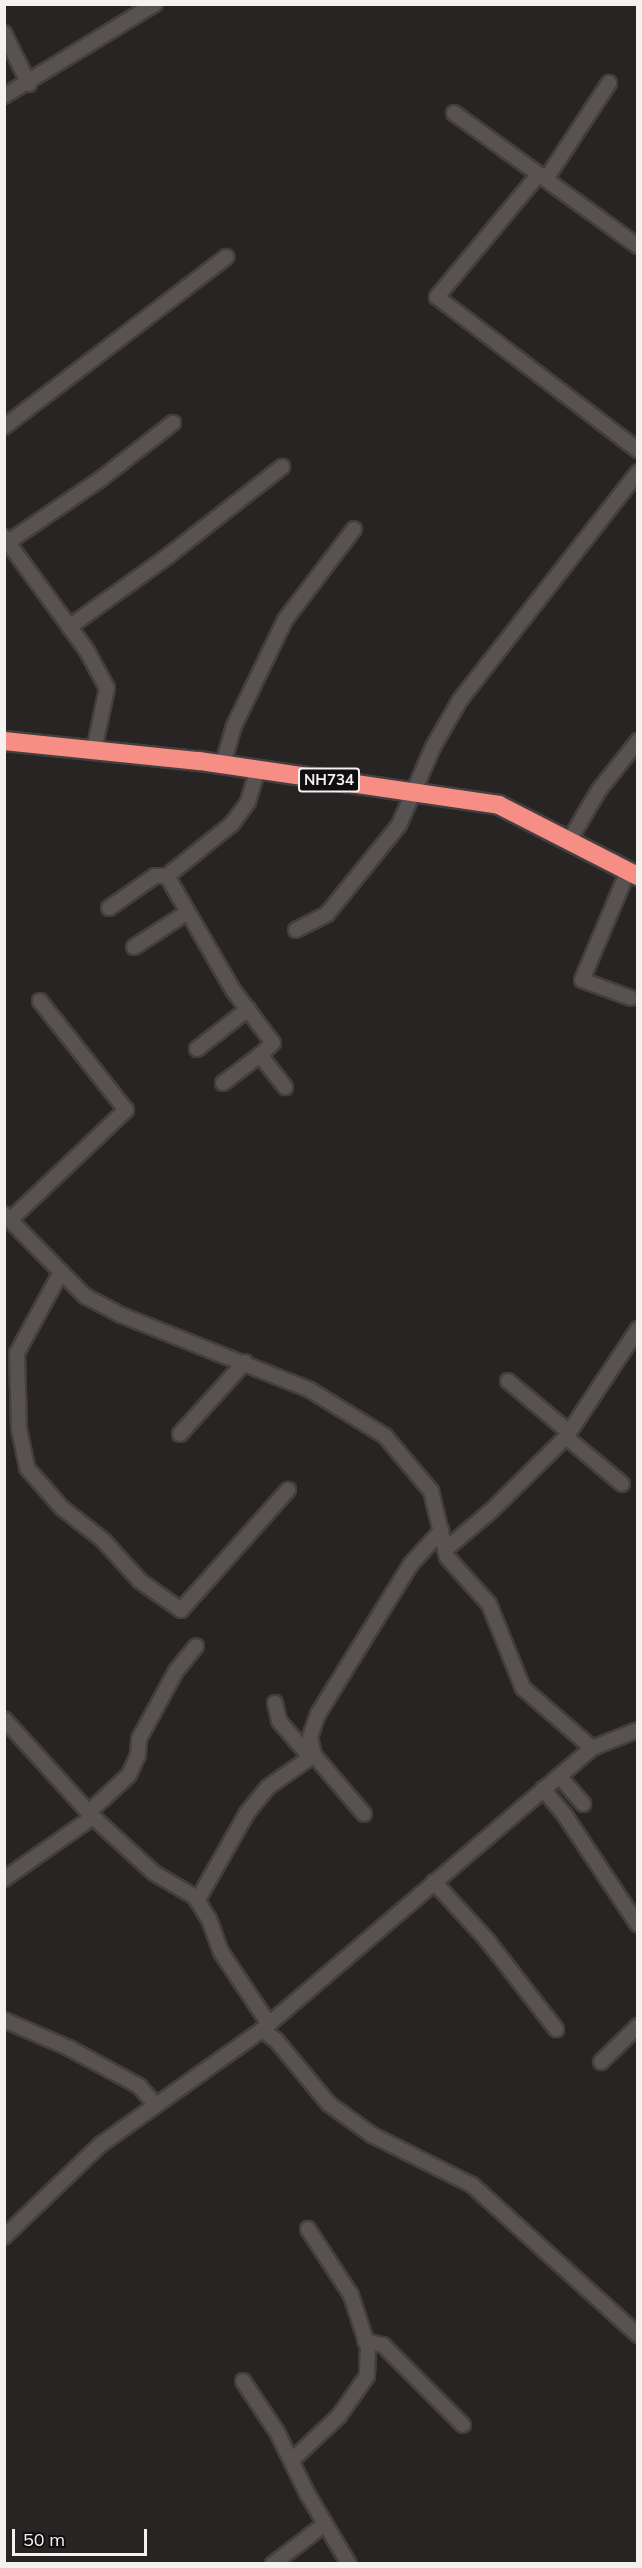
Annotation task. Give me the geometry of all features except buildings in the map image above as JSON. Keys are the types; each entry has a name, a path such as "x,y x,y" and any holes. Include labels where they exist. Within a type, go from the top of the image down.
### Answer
{"highway":[{"name":"NH734","path":"4,741 223,764 499,805 633,873"}],"street":[{"path":"4,96 29,84 155,4"},
{"path":"4,33 29,84"},
{"path":"609,83 542,177 437,297 638,450"},
{"path":"454,113 638,246"},
{"path":"4,427 226,257"},
{"path":"94,750 107,688 69,627 6,540 102,478 173,423"},
{"path":"69,627 168,556 282,467"},
{"path":"296,930 327,914 399,825 413,792 460,700 638,472"},
{"path":"223,764 234,726 285,620 354,529"},
{"path":"568,841 599,790 638,741"},
{"path":"109,908 155,876 167,876 233,824 248,802 258,769"},
{"path":"631,998 582,980 633,873"},
{"path":"167,876 248,1009 273,1043 223,1083"},
{"path":"134,947 189,912"},
{"path":"40,1001 126,1110 7,1217 84,1296 121,1316 245,1362 310,1390 385,1436 431,1491 447,1557 489,1604 523,1688 592,1748"},
{"path":"197,1049 248,1009"},
{"path":"260,1055 285,1087"},
{"path":"4,1361 17,1353 61,1272"},
{"path":"445,1550 491,1511 567,1435 638,1329"},
{"path":"17,1353 19,1429 27,1468 62,1508 103,1540 140,1581 181,1610 288,1490"},
{"path":"180,1434 245,1362"},
{"path":"508,1381 622,1484"},
{"path":"312,1756 310,1737 318,1713 411,1564 441,1532"},
{"path":"4,1879 91,1814 129,1776 138,1755 139,1739 176,1671 196,1646"},
{"path":"275,1703 279,1721 364,1814"},
{"path":"4,1719 91,1814 154,1873 197,1901 209,1919 221,1952 266,2027 329,2104 372,2135 472,2185 638,2335"},
{"path":"4,2237 100,2145 266,2027 592,1748 638,1730"},
{"path":"197,1901 254,1804 268,1787 312,1756"},
{"path":"559,1776 583,1804"},
{"path":"543,1789 564,1814 638,1925"},
{"path":"434,1882 487,1940 556,2029"},
{"path":"4,2020 69,2048 139,2086 156,2105"},
{"path":"602,2062 638,2026"},
{"path":"291,2461 339,2416 368,2376 365,2341 351,2295 308,2229"},
{"path":"365,2341 383,2345 463,2425"},
{"path":"243,2381 349,2564"},
{"path":"273,2564 325,2524"}]}
